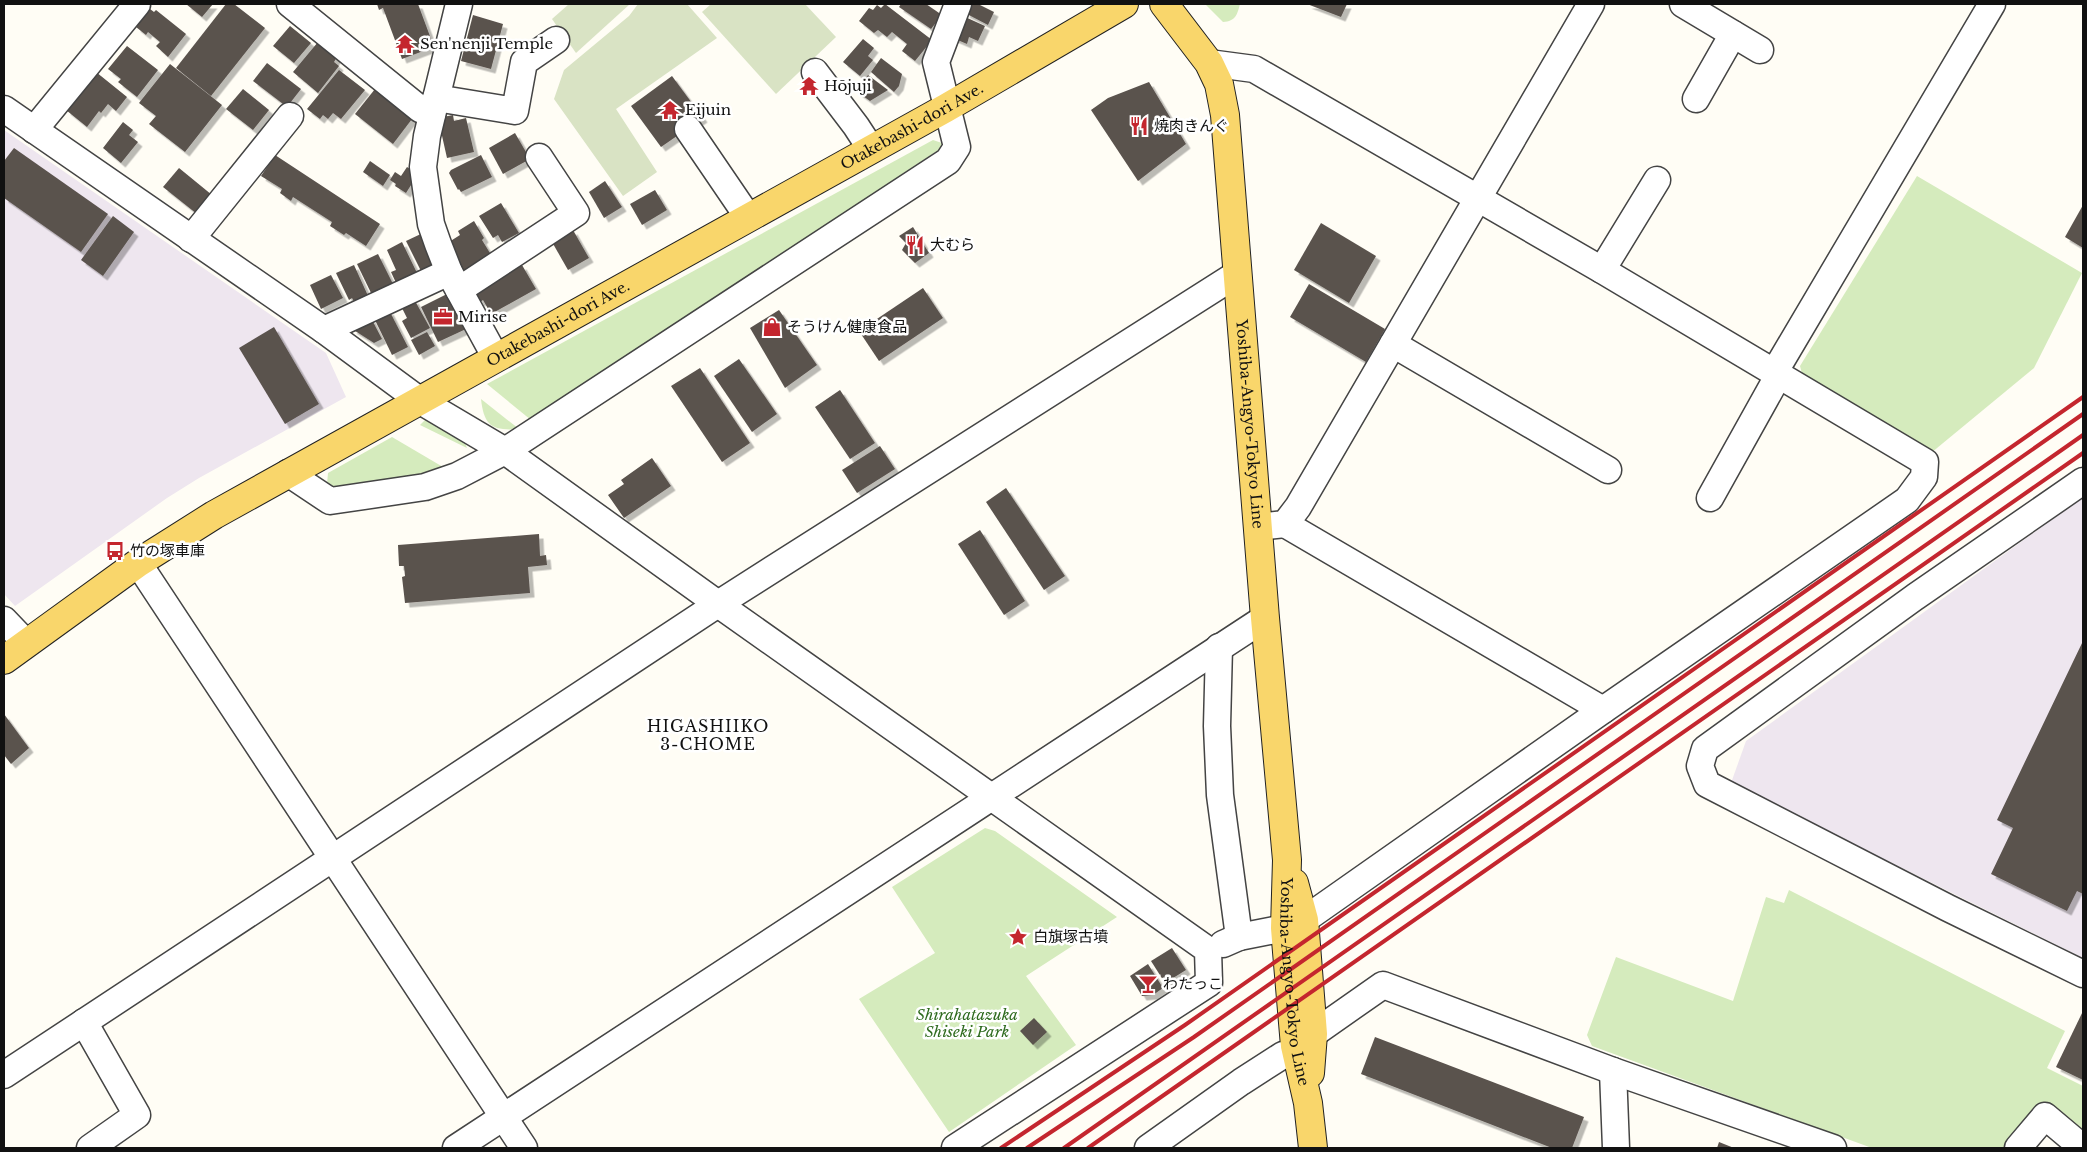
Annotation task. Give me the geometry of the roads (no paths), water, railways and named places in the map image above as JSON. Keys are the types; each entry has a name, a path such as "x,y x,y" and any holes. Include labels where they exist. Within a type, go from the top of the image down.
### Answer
{"main road":[{"name":"Otakebashi-dori Ave.","path":"4,660 138,562 214,515 946,108 1124,4"},
{"name":"Yoshiba-Angyo-Tokyo Line","path":"1164,4 1209,62 1219,84 1225,115 1265,618 1287,860 1294,924 1313,1034 1308,1102"},
{"name":"Yoshiba-Angyo-Tokyo Line","path":"1294,924 1294,1046 1308,1102 1313,1148"}],"street":[{"path":"34,130 137,4"},
{"path":"290,4 429,107 515,111 524,62 556,40"},
{"path":"459,4 429,107 423,167 431,224 454,280 496,358"},
{"path":"288,473 330,501 425,487 457,476 505,451 948,161 957,147 936,62 958,4"},
{"path":"1285,524 1298,507 1591,4"},
{"path":"1683,4 1760,50"},
{"path":"1710,498 1776,374 1992,4"},
{"path":"1696,98 1733,34"},
{"path":"1208,950 1238,937 1294,924 1907,500 1924,477 1925,462 1602,270 1254,69 1209,62"},
{"path":"815,72 871,149"},
{"path":"4,109 191,240 324,330 419,400 505,451 1208,950"},
{"path":"191,240 290,116"},
{"path":"688,129 748,217"},
{"path":"324,330 454,280 576,213 539,157"},
{"path":"1602,270 1657,180"},
{"path":"4,1075 718,604 1237,274"},
{"path":"1393,344 1608,470"},
{"path":"2083,481 1915,597 1705,749 1700,766 1707,784 1948,908 2083,974"},
{"path":"1258,527 1285,524 1603,710"},
{"path":"138,562 524,1148"},
{"path":"456,1148 1265,618"},
{"path":"4,620 26,643"},
{"path":"1219,647 1217,726 1220,795 1238,937"},
{"path":"955,1148 1209,983 1208,950"},
{"path":"1313,1034 1383,985 1613,1072 1833,1148"},
{"path":"84,1022 138,1115 90,1148"},
{"path":"1162,1144 1241,1082 1283,1055"},
{"path":"1613,1072 1616,1148"},
{"path":"2018,1148 2045,1116 2083,1148"}],"railway":[{"path":"1001,1148 1185,1025 2083,397"},
{"path":"1027,1148 1194,1037 2083,414"},
{"path":"1064,1148 2083,435"},
{"path":"1088,1148 2083,453"}],"place":[{"name":"Sen'nenji Temple","path":"405,44"},
{"name":"Hōjuji","path":"809,86"},
{"name":"Eijuin","path":"670,110"},
{"name":"焼肉きんぐ","path":"1139,126"},
{"name":"大むら","path":"915,245"},
{"name":"Mirise","path":"443,317"},
{"name":"そうけん健康食品","path":"772,327"},
{"name":"竹の塚車庫","path":"115,551"},
{"name":"白旗塚古墳","path":"1018,937"},
{"name":"わたっこ","path":"1148,984"}],"district":[{"name":"HIGASHIIKO 3-CHOME","path":"708,735"}],"park label":[{"name":"Shirahatazuka Shiseki Park","path":"967,1024"}]}
